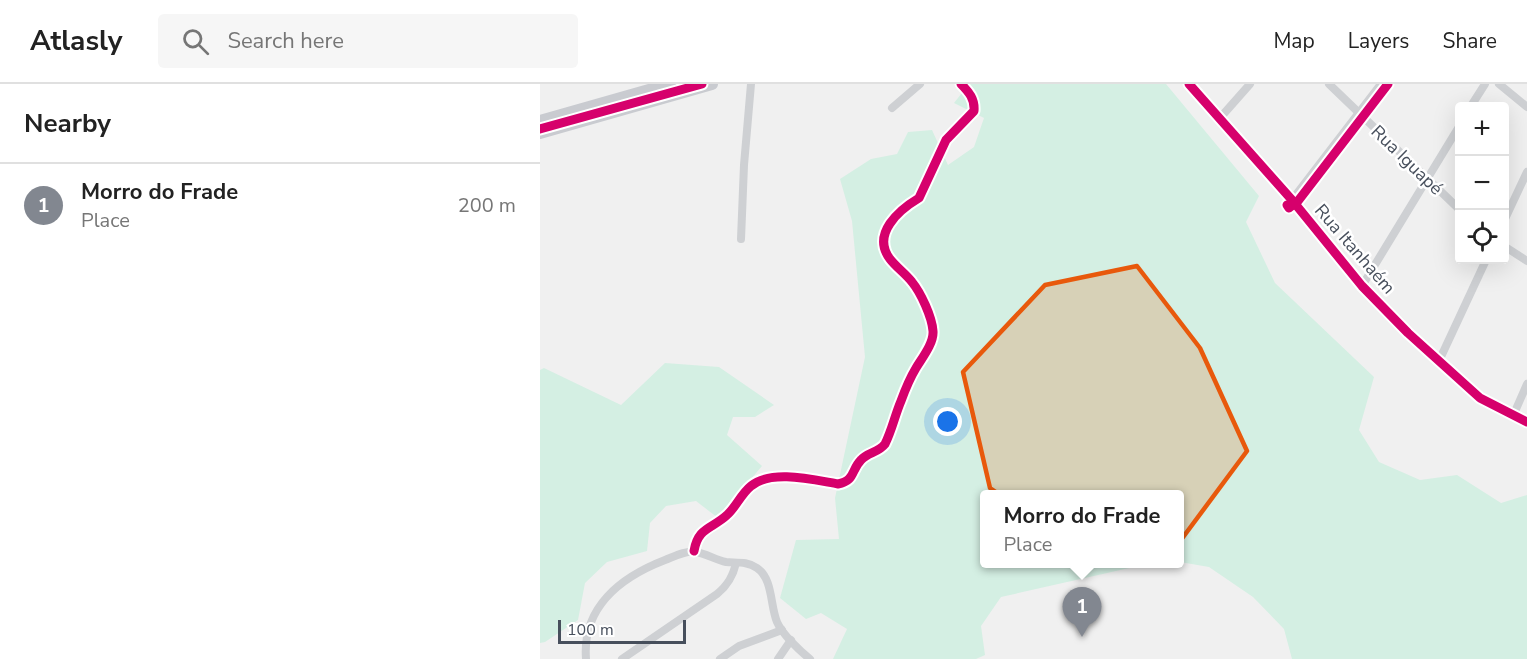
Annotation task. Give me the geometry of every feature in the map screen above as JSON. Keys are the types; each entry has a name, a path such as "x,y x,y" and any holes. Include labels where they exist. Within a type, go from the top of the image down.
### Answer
{"main road":[{"path":"540,121 670,84"},
{"path":"540,133 712,84"}],"street":[{"path":"741,239 751,84"},
{"path":"892,108 920,84"},
{"path":"694,551 697,538 727,515 751,485 766,478 784,477 844,483 850,479 866,455 881,449 885,444 902,398 931,343 933,333 932,324 919,292 888,256 883,238 888,225 919,198 946,140 974,111 973,99 961,84"},
{"name":"Rua Itanhaém","path":"1189,84 1292,200 1362,285 1408,333 1480,398 1527,422"},
{"path":"1220,118 1250,84"},
{"name":"Rua Iguapé","path":"1329,84 1455,205"},
{"path":"1292,200 1381,84"},
{"path":"1474,102 1485,84"},
{"path":"1499,84 1527,107"},
{"path":"1362,285 1455,134"},
{"path":"1509,210 1527,172"},
{"path":"1509,249 1527,261"},
{"path":"1439,361 1484,264"},
{"path":"1513,416 1527,384"},
{"path":"586,659 586,639 598,606 626,581 648,567 694,551 725,562 750,564 758,568 769,585 777,624 810,659"},
{"path":"622,659 717,594 729,582 736,563"},
{"path":"720,659 739,646 782,630"},
{"path":"778,659 794,643"}],"highlighted area":[{"path":"1137,266 1200,348 1247,451 1175,548 1078,549 990,488 963,372 1045,285"}],"green space":[{"path":"969,84 1166,84 1259,196 1246,222 1275,283 1374,377 1359,430 1379,462 1420,480 1457,475 1501,503 1527,495 1527,659 1292,659 1284,629 1253,597 1209,567 1184,563 1184,490 980,490 980,568 1129,568 1001,597 981,626 985,655 976,659 833,659 847,629 821,613 806,619 780,598 796,540 839,539 835,498 865,357 852,221 840,179 871,159 897,154 908,132 932,130 948,165 974,147 984,118 954,103"},
{"path":"665,363 719,367 774,405 755,417 733,417 727,435 762,466 718,518 696,501 666,506 650,523 647,551 607,562 585,583 578,620 540,643 540,370 544,368 621,405"}],"cycle path":[{"path":"540,129 702,84"},
{"path":"694,551 702,533 727,515 747,489 759,481 793,477 843,483 850,478 864,457 885,444 908,384 930,345 933,331 919,292 910,279 890,259 885,250 884,241 886,232 896,216 919,198 946,140 974,111 971,96 961,84"},
{"path":"1189,84 1292,200 1362,286 1408,333 1480,398 1527,422"},
{"path":"1287,205 1289,208 1298,201 1388,84"}],"place":[{"name":"Morro do Frade","path":"1082,637"}]}
